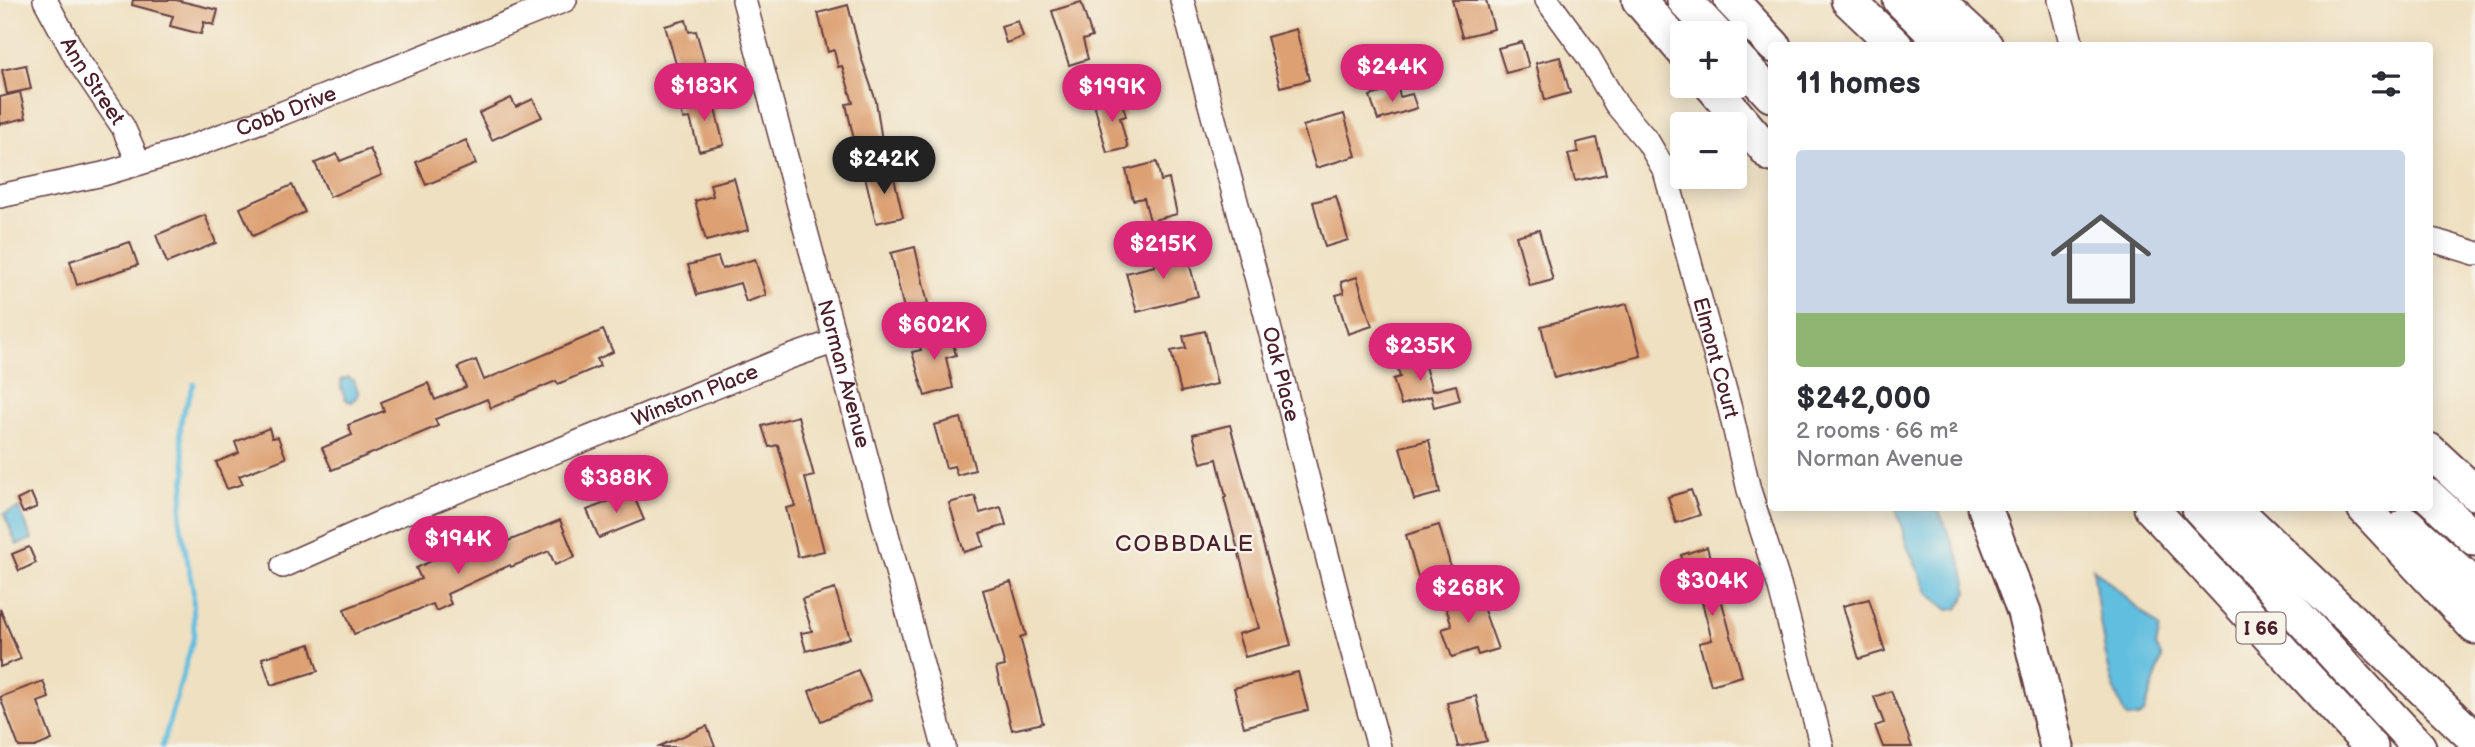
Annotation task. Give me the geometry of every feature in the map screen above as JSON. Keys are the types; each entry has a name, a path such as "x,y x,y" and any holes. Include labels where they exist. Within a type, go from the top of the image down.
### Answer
{"highway":[{"path":"1639,0 1670,36"},
{"path":"1684,0 1704,21"},
{"path":"1731,0 1770,42"},
{"path":"1849,0 1892,42"},
{"path":"1900,0 1942,42"},
{"path":"1936,0 1982,42"},
{"path":"1747,69 1768,92"},
{"path":"1722,98 1768,151"},
{"path":"2433,454 2475,492"},
{"path":"2433,500 2475,539"},
{"path":"1987,511 2024,612 2057,747"},
{"name":"I 66","path":"2154,511 2371,747"},
{"path":"2202,511 2419,747"},
{"path":"2237,511 2475,739"},
{"path":"2367,511 2475,627"},
{"path":"2391,511 2475,586"}],"street":[{"name":"Ann Street","path":"45,0 77,59 124,128 139,163"},
{"name":"Cobb Drive","path":"0,196 103,174 177,152 283,113 565,0"},
{"name":"Norman Avenue","path":"744,0 943,747"},
{"name":"Oak Place","path":"1182,0 1379,747"},
{"name":"Elmont Court","path":"1547,0 1588,56 1616,104 1648,142 1665,171 1730,409 1749,490 1779,584 1822,747"},
{"path":"2060,0 2071,42"},
{"path":"2433,240 2475,253"},
{"name":"Winston Place","path":"283,566 398,515 787,358 836,341"}],"water":[{"path":"348,377 354,381 359,394 352,402 346,400 341,388 341,380"},
{"path":"19,508 32,539 17,545 4,514"},
{"path":"1897,511 1939,511 1962,566 1968,592 1958,609 1948,610 1929,594 1907,546"},
{"path":"2093,568 2160,628 2156,646 2162,658 2144,713 2139,718 2127,717 2108,667"}],"building":[{"path":"133,0 176,0 218,10 214,25 204,22 201,34 170,26 173,16 132,5"},
{"path":"1452,0 1486,0 1494,29 1462,37"},
{"path":"1081,2 1092,37 1083,40 1088,59 1069,65 1052,11"},
{"path":"848,5 876,101 882,141 856,149 846,104 853,103 842,66 838,67 834,50 828,52 818,13"},
{"path":"686,20 689,32 696,31 706,66 679,74 665,26"},
{"path":"1018,21 1023,37 1006,43 1001,26"},
{"path":"1296,29 1309,80 1280,87 1267,37"},
{"path":"1522,42 1529,67 1506,73 1498,48"},
{"path":"1560,57 1570,93 1545,100 1536,63"},
{"path":"26,65 31,89 7,94 2,70"},
{"path":"1398,88 1400,97 1412,94 1417,108 1378,120 1370,96"},
{"path":"20,92 26,118 0,124 0,97"},
{"path":"1120,96 1126,116 1120,118 1128,148 1107,153 1094,103"},
{"path":"712,97 724,145 699,151 690,118 683,119 680,105"},
{"path":"511,98 516,107 533,99 542,117 492,140 479,113"},
{"path":"1344,114 1356,156 1316,168 1303,126"},
{"path":"1596,138 1606,174 1575,181 1568,154 1578,152 1576,143"},
{"path":"466,140 476,164 426,185 416,162"},
{"path":"370,149 382,175 330,197 315,163 337,154 340,161"},
{"path":"1157,162 1161,181 1169,179 1177,214 1150,221 1144,198 1133,200 1126,170"},
{"path":"892,169 903,217 876,223 865,176"},
{"path":"734,178 748,230 706,241 695,201 713,196 710,184"},
{"path":"292,185 305,212 253,236 240,208"},
{"path":"1336,196 1348,240 1325,247 1313,202"},
{"path":"205,215 216,243 167,263 156,235"},
{"path":"1539,230 1553,280 1530,286 1516,236"},
{"path":"130,242 138,265 77,285 70,261"},
{"path":"915,247 928,304 904,309 891,253"},
{"path":"1185,247 1198,296 1137,312 1126,273 1155,266 1152,255"},
{"path":"718,257 722,269 755,259 766,295 746,302 740,283 697,295 688,265"},
{"path":"1357,277 1372,326 1348,334 1336,295 1344,293 1341,282"},
{"path":"1627,304 1641,356 1554,378 1541,326"},
{"path":"938,329 942,342 952,339 956,355 946,358 953,388 925,396 912,352 921,350 917,335"},
{"path":"603,330 613,352 597,359 600,366 491,408 487,399 435,419 438,426 332,470 322,448 352,435 348,425 384,411 381,402 428,383 435,400 466,387 458,367 476,360 484,380"},
{"path":"1205,331 1217,384 1181,392 1171,351 1186,348 1183,336"},
{"path":"1421,352 1432,391 1456,385 1460,400 1434,407 1431,396 1401,405 1393,379 1400,377 1395,359"},
{"path":"798,416 814,476 805,478 824,551 798,557 786,508 795,506 778,445 769,447 762,426"},
{"path":"961,418 975,470 957,475 954,466 946,468 934,425"},
{"path":"1230,425 1291,645 1245,657 1238,634 1259,628 1224,498 1226,497 1217,459 1201,463 1193,434"},
{"path":"269,428 272,438 278,437 286,458 239,476 243,484 227,489 216,462 239,453 235,442"},
{"path":"1429,440 1440,493 1414,500 1400,447"},
{"path":"1691,490 1700,515 1676,523 1668,497"},
{"path":"632,492 644,520 599,538 587,510"},
{"path":"31,493 37,507 23,513 17,500"},
{"path":"975,496 980,513 1001,507 1006,525 980,533 984,546 964,552 949,503"},
{"path":"560,520 575,557 555,565 549,551 511,567 510,565 447,594 451,604 436,611 433,604 354,634 344,609 421,579 416,568 458,549 462,558 478,551 479,553"},
{"path":"1439,525 1451,568 1418,577 1406,535"},
{"path":"29,547 36,563 19,571 12,554"},
{"path":"1707,547 1742,676 1711,685 1699,643 1712,640 1701,598 1694,600 1681,555"},
{"path":"1011,582 1026,635 1020,637 1043,723 1012,730 996,668 1005,666 983,590"},
{"path":"1476,588 1498,649 1478,655 1476,649 1452,657 1442,629 1452,626 1443,599"},
{"path":"835,589 850,638 806,651 801,633 812,631 802,599"},
{"path":"1869,599 1885,651 1859,659 1843,606"},
{"path":"0,609 21,659 0,667"},
{"path":"310,644 318,671 271,685 262,658"},
{"path":"858,670 871,700 821,721 809,691"},
{"path":"1298,672 1308,710 1244,727 1234,688"},
{"path":"43,681 49,698 38,702 52,740 35,747 19,747 0,697"},
{"path":"1891,691 1912,747 1883,747 1875,726 1884,723 1874,697"},
{"path":"1476,696 1487,741 1458,747 1447,703"},
{"path":"707,726 715,747 657,747"}],"waterway":[{"path":"162,747 194,636 193,590 180,520 186,470 180,433 182,416 194,384"}],"district":[{"name":"COBBDALE","path":"1185,543"}]}
